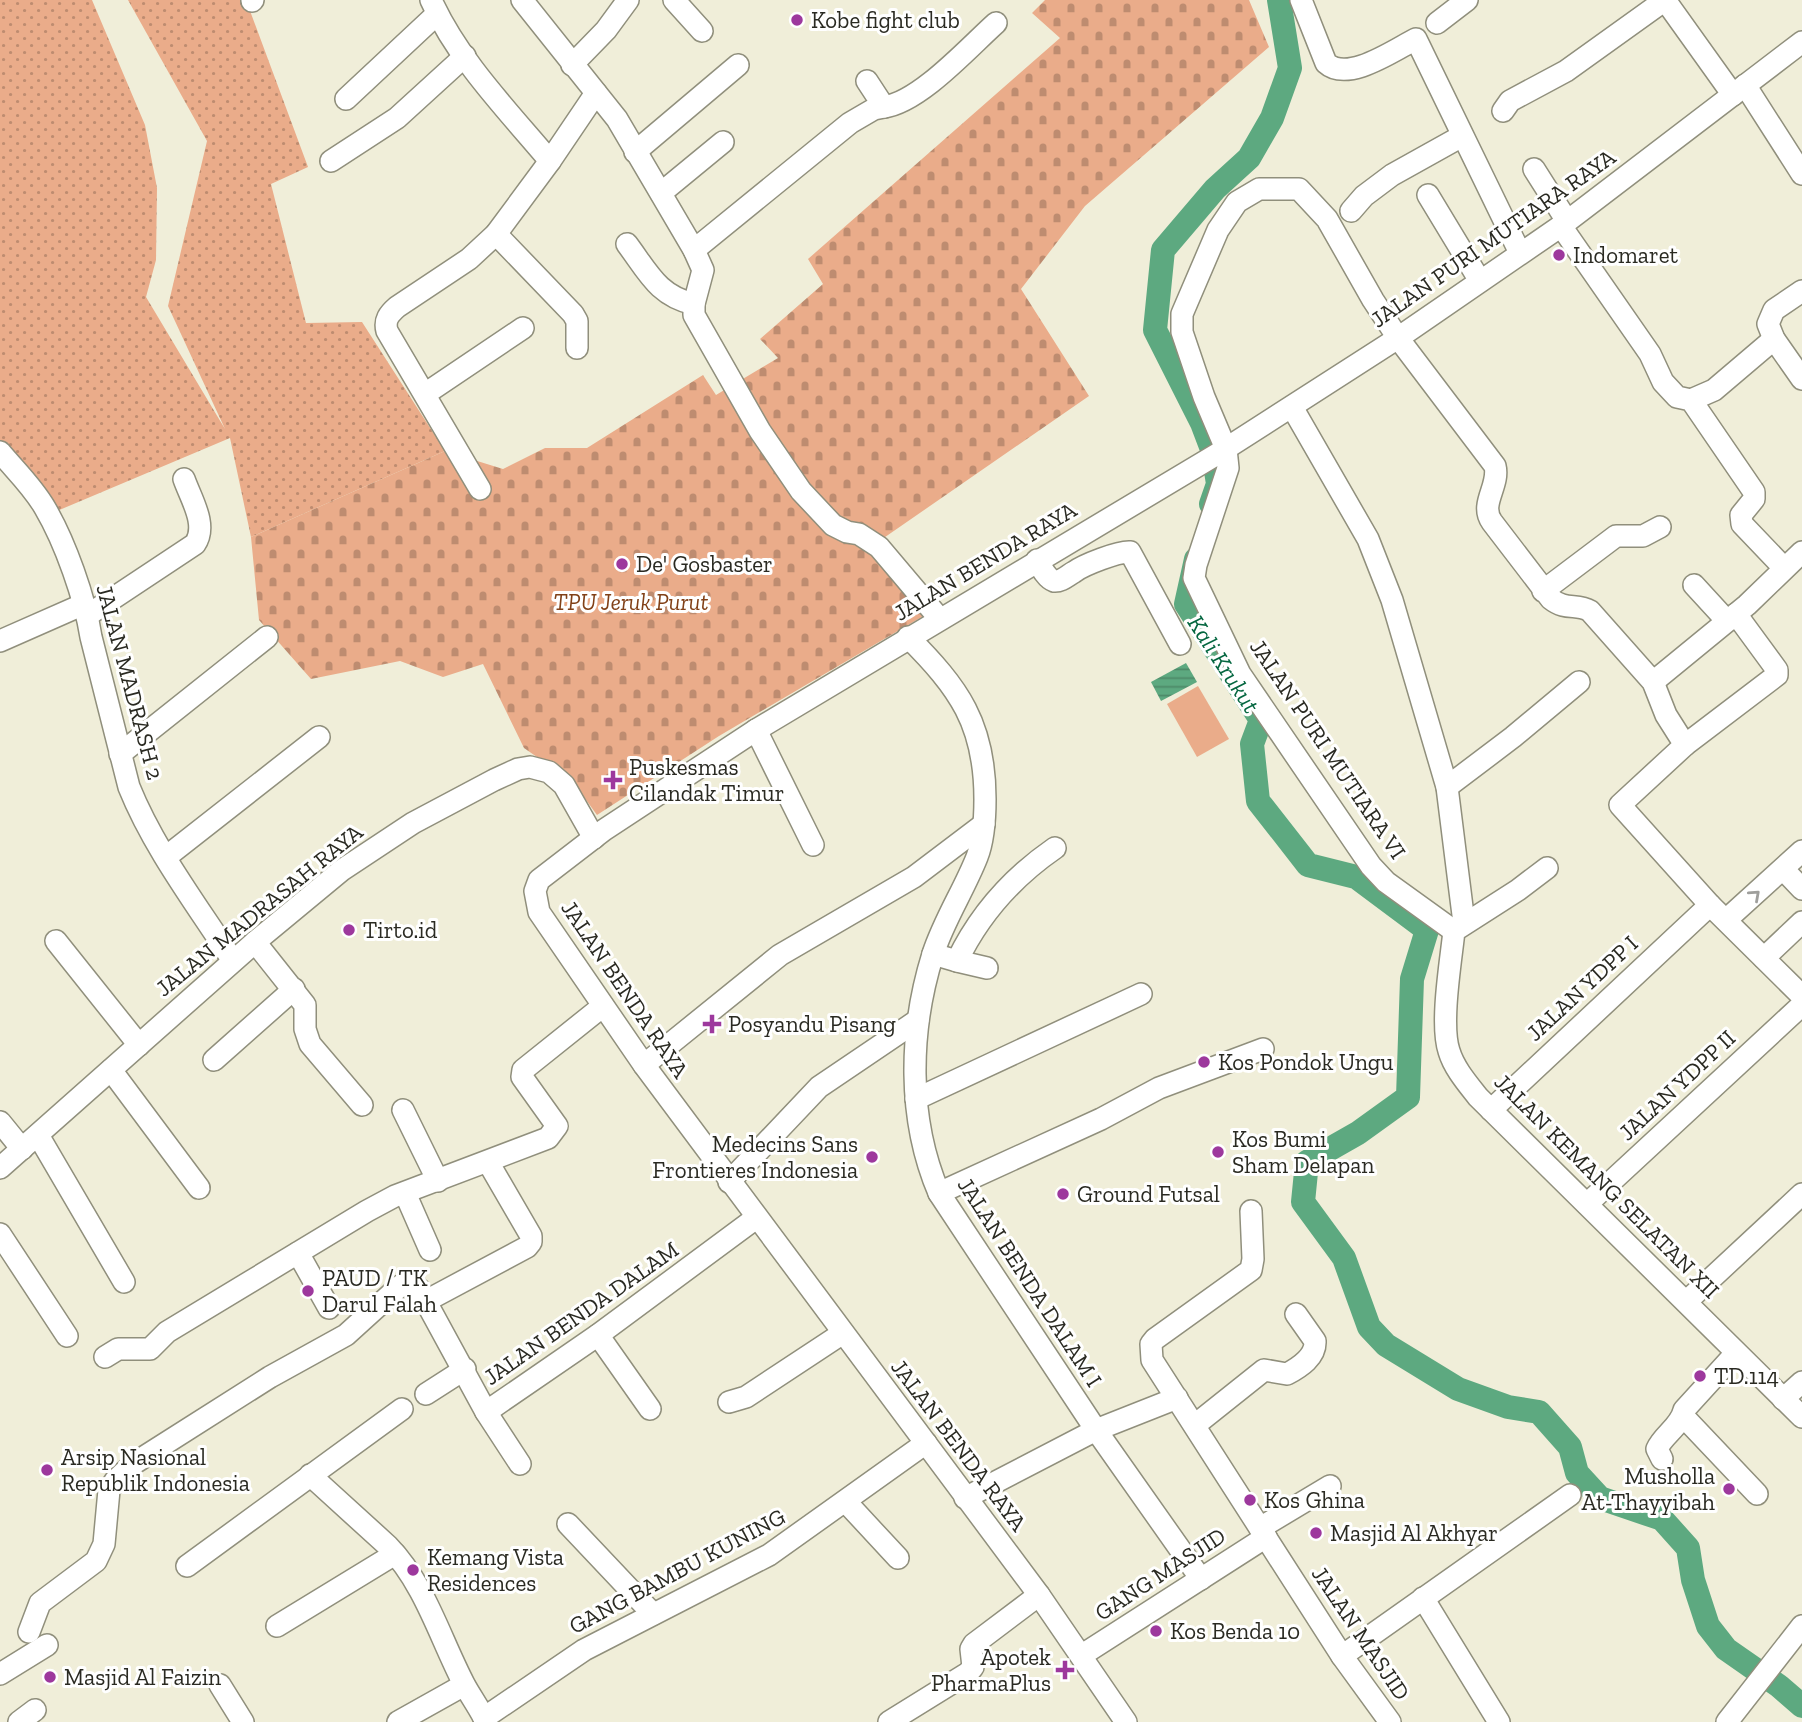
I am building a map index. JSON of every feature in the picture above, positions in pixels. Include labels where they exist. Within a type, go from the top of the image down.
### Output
[{"type":"street","points":[[522,0],[617,119],[694,250],[703,270],[694,304],[694,315],[760,431],[801,491],[833,525],[859,534],[879,547],[939,618]]},
{"type":"street","points":[[572,65],[606,30],[628,0]]},
{"type":"street","points":[[674,0],[702,31]]},
{"type":"street","points":[[1301,0],[1326,63],[1331,68],[1351,70],[1416,39],[1520,253]]},
{"type":"street","points":[[1437,23],[1467,0]]},
{"type":"street","points":[[1503,111],[1510,101],[1566,71],[1665,0],[1739,90],[1802,174]]},
{"type":"street","points":[[346,99],[434,7],[465,56],[550,161]]},
{"type":"street","points":[[694,250],[850,122],[874,109],[901,103],[917,93],[996,23]]},
{"type":"street","name":"JALAN PURI MUTIARA RAYA","points":[[1216,455],[1398,338],[1564,224],[1802,42]]},
{"type":"street","points":[[331,161],[397,118],[465,56]]},
{"type":"street","points":[[635,152],[738,65]]},
{"type":"street","points":[[867,81],[884,107]]},
{"type":"street","points":[[480,489],[387,331],[389,314],[469,260],[496,234],[596,93]]},
{"type":"street","points":[[1351,211],[1392,175],[1462,136]]},
{"type":"street","points":[[661,193],[723,142]]},
{"type":"street","points":[[1534,169],[1564,224],[1650,354],[1663,382],[1677,397],[1690,400],[1714,390],[1774,339]]},
{"type":"street","points":[[1216,455],[1204,397],[1182,332],[1182,314],[1209,249],[1231,209],[1244,196],[1259,189],[1296,191],[1327,219],[1398,338],[1495,467],[1496,474],[1486,510],[1488,517],[1543,591],[1558,605],[1586,608],[1590,611],[1653,681],[1666,715],[1685,745]]},
{"type":"street","points":[[1428,195],[1480,281]]},
{"type":"street","points":[[496,234],[578,321],[577,348]]},
{"type":"street","points":[[627,244],[663,291],[674,299],[694,304]]},
{"type":"street","points":[[1802,291],[1774,310],[1768,324],[1774,339],[1802,379]]},
{"type":"street","points":[[425,394],[523,328]]},
{"type":"street","points":[[1690,400],[1754,492],[1755,499],[1741,515],[1742,524],[1784,568]]},
{"type":"street","name":"JALAN KEMANG SELATAN XII","points":[[1292,407],[1372,549],[1392,600],[1447,787],[1459,927],[1448,986],[1448,1049],[1465,1080],[1491,1110],[1802,1416]]},
{"type":"street","name":"JALAN MADRASH 2","points":[[0,452],[45,507],[86,609],[120,754],[137,808],[233,961]]},
{"type":"street","name":"JALAN BENDA RAYA","points":[[1126,1722],[1039,1595],[644,1065],[539,912],[535,896],[536,886],[543,876],[594,838],[756,730],[939,618],[1216,455]]},
{"type":"street","name":"JALAN PURI MUTIARA VI","points":[[1216,455],[1226,478],[1194,572],[1196,584],[1240,674],[1371,866],[1386,882],[1459,927]]},
{"type":"street","points":[[0,641],[86,609],[195,544],[201,536],[201,524],[184,479]]},
{"type":"street","points":[[1105,520],[1122,552]]},
{"type":"street","points":[[1543,591],[1616,536],[1643,536],[1660,527]]},
{"type":"street","points":[[1653,681],[1731,618],[1802,551]]},
{"type":"street","points":[[1037,560],[1046,575],[1053,581],[1059,581],[1080,567],[1122,552],[1130,552],[1180,644]]},
{"type":"street","points":[[1695,585],[1731,618],[1777,670],[1777,675],[1685,745],[1620,805],[1710,905],[1802,996]]},
{"type":"street","points":[[120,754],[267,637]]},
{"type":"street","name":"JALAN BENDA DALAM I","points":[[908,637],[959,695],[972,723],[982,758],[984,824],[978,854],[940,934],[918,1020],[916,1099],[926,1155],[939,1193],[1096,1430],[1200,1579]]},
{"type":"street","points":[[1447,787],[1579,682]]},
{"type":"street","points":[[756,730],[813,845]]},
{"type":"street","points":[[166,857],[319,737]]},
{"type":"street","name":"JALAN MADRASAH RAYA","points":[[0,1168],[255,942],[342,870],[413,822],[518,769],[538,768],[556,777],[564,785],[594,838]]},
{"type":"street","points":[[644,1065],[780,955],[914,877],[984,824]]},
{"type":"street","points":[[957,961],[975,928],[998,899],[1029,866],[1055,848]]},
{"type":"street","points":[[1726,920],[1802,851]]},
{"type":"street","points":[[1459,927],[1518,890],[1547,868]]},
{"type":"street","points":[[1783,869],[1802,889]]},
{"type":"street","name":"JALAN YDPP I","points":[[1491,1110],[1710,905]]},
{"type":"street","points":[[1764,958],[1802,922]]},
{"type":"street","points":[[56,941],[139,1045]]},
{"type":"street","points":[[255,942],[304,1005],[305,1029],[310,1044],[362,1105]]},
{"type":"street","points":[[933,954],[987,968]]},
{"type":"street","points":[[214,1060],[293,989]]},
{"type":"street","points":[[916,1099],[1141,994]]},
{"type":"street","name":"JALAN YDPP II","points":[[1587,1204],[1802,1005]]},
{"type":"street","points":[[105,1357],[118,1349],[150,1349],[167,1332],[367,1211],[548,1138],[555,1130],[556,1123],[522,1077],[523,1070],[603,1006]]},
{"type":"street","points":[[729,1182],[819,1087],[918,1020]]},
{"type":"street","points":[[939,1193],[1101,1119],[1159,1088],[1263,1049]]},
{"type":"street","points":[[111,1070],[199,1188]]},
{"type":"street","points":[[402,1110],[438,1181]]},
{"type":"street","points":[[0,1122],[22,1149]]},
{"type":"street","points":[[38,1135],[124,1282]]},
{"type":"street","points":[[29,1632],[40,1603],[96,1561],[104,1544],[109,1490],[133,1464],[270,1377],[346,1335],[400,1286],[416,1286],[426,1301],[527,1247],[531,1236],[488,1162]]},
{"type":"street","points":[[409,1192],[430,1250]]},
{"type":"street","points":[[1687,1301],[1802,1194]]},
{"type":"street","name":"JALAN MASJID","points":[[1251,1211],[1253,1266],[1246,1274],[1155,1339],[1151,1344],[1152,1360],[1342,1656],[1390,1722]]},
{"type":"street","name":"JALAN BENDA DALAM","points":[[426,1301],[486,1412],[598,1335],[756,1218]]},
{"type":"street","points":[[0,1234],[67,1336]]},
{"type":"street","points":[[298,1253],[329,1308]]},
{"type":"street","points":[[1195,1425],[1264,1370],[1287,1374],[1312,1356],[1315,1341],[1296,1314]]},
{"type":"street","points":[[729,1402],[746,1397],[843,1332]]},
{"type":"street","points":[[598,1335],[650,1409]]},
{"type":"street","points":[[1662,1459],[1658,1446],[1683,1416],[1684,1410],[1736,1353]]},
{"type":"street","points":[[426,1394],[465,1369]]},
{"type":"street","points":[[1783,1399],[1802,1382]]},
{"type":"street","points":[[965,1498],[1096,1430],[1177,1398]]},
{"type":"street","points":[[187,1566],[402,1409]]},
{"type":"street","points":[[486,1412],[520,1464]]},
{"type":"street","points":[[1683,1416],[1757,1494]]},
{"type":"street","name":"GANG BAMBU KUNING","points":[[485,1720],[569,1659],[769,1555],[926,1443]]},
{"type":"street","points":[[310,1475],[395,1554],[430,1610],[464,1685],[485,1720]]},
{"type":"street","name":"GANG MASJID","points":[[1082,1655],[1200,1579],[1330,1486]]},
{"type":"street","points":[[1342,1656],[1570,1495]]},
{"type":"street","points":[[846,1502],[898,1558]]},
{"type":"street","points":[[568,1524],[653,1614]]},
{"type":"street","points":[[277,1626],[395,1554]]},
{"type":"street","points":[[889,1722],[968,1673],[973,1667],[971,1649],[974,1644],[1039,1595]]},
{"type":"street","points":[[1423,1598],[1499,1722]]},
{"type":"street","points":[[1727,1722],[1802,1626]]},
{"type":"street","points":[[0,1674],[47,1645]]},
{"type":"street","points":[[220,1685],[243,1722]]},
{"type":"street","points":[[398,1722],[464,1685]]},
{"type":"green space","points":[[0,0],[92,0],[145,125],[157,188],[156,260],[146,297],[225,429],[168,306],[207,141],[128,0],[246,0],[308,167],[271,184],[306,323],[362,322],[445,451],[251,537],[230,438],[57,511],[0,446]]},
{"type":"green space","name":"TPU Jeruk Purut","points":[[1045,0],[1249,0],[1269,47],[1085,206],[1021,289],[1089,396],[875,544],[937,608],[719,736],[597,815],[573,782],[524,748],[483,664],[443,677],[400,661],[311,679],[259,620],[251,537],[445,451],[503,469],[545,448],[587,448],[703,375],[716,395],[778,358],[760,339],[823,284],[808,259],[1060,38],[1032,13]]},
{"type":"green space","points":[[1198,686],[1229,739],[1197,757],[1167,704]]},
{"type":"shaded area","points":[[1186,663],[1197,682],[1161,701],[1151,682]]},
{"type":"waterway","name":"Kali Krukut","points":[[1211,504],[1218,484],[1213,452],[1202,423],[1155,330],[1163,250],[1215,189],[1249,158],[1272,118],[1290,68],[1279,0]]},
{"type":"waterway","name":"Kali Krukut","points":[[1196,559],[1186,604],[1261,720],[1252,744],[1258,801],[1308,865],[1356,877],[1427,930],[1412,979],[1408,1097],[1358,1133],[1307,1162],[1303,1202],[1344,1258],[1369,1327],[1386,1345],[1458,1389],[1508,1407],[1539,1412],[1570,1447],[1577,1473],[1600,1498],[1662,1519],[1688,1548],[1693,1580],[1708,1626],[1726,1649],[1779,1686],[1802,1706]]},
{"type":"place","name":"Kobe fight club","points":[[797,20]]},
{"type":"place","name":"Indomaret","points":[[1559,255]]},
{"type":"place","name":"De' Gosbaster","points":[[622,564]]},
{"type":"place","name":"Puskesmas Cilandak Timur","points":[[613,780]]},
{"type":"place","name":"Tirto.id","points":[[349,930]]},
{"type":"place","name":"Posyandu Pisang","points":[[712,1024]]},
{"type":"place","name":"Kos Pondok Ungu","points":[[1204,1062]]},
{"type":"place","name":"Kos Bumi Sham Delapan","points":[[1218,1152]]},
{"type":"place","name":"Medecins Sans Frontieres Indonesia","points":[[872,1157]]},
{"type":"place","name":"Ground Futsal","points":[[1063,1194]]},
{"type":"place","name":"PAUD / TK Darul Falah","points":[[308,1291]]},
{"type":"place","name":"TD.114","points":[[1700,1376]]},
{"type":"place","name":"Arsip Nasional Republik Indonesia","points":[[47,1470]]},
{"type":"place","name":"Musholla At-Thayyibah","points":[[1729,1489]]},
{"type":"place","name":"Kos Ghina","points":[[1250,1500]]},
{"type":"place","name":"Masjid Al Akhyar","points":[[1316,1533]]},
{"type":"place","name":"Kemang Vista Residences","points":[[413,1570]]},
{"type":"place","name":"Kos Benda 10","points":[[1156,1631]]},
{"type":"place","name":"Apotek PharmaPlus","points":[[1065,1670]]},
{"type":"place","name":"Masjid Al Faizin","points":[[50,1677]]}]
